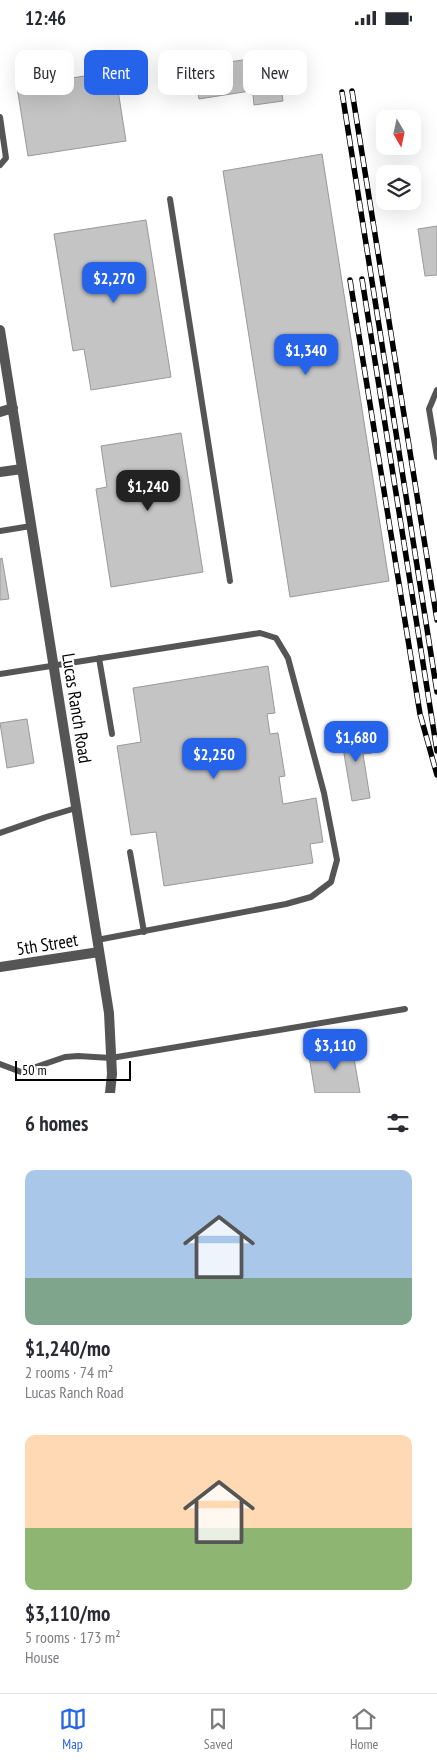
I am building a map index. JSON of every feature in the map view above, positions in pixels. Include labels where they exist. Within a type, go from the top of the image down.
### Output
[{"type":"street","name":"Lucas Ranch Road","points":[[0,330],[109,1013],[112,1074],[110,1093]]},
{"type":"street","points":[[0,412],[12,409]]},
{"type":"street","points":[[0,472],[22,469]]},
{"type":"street","name":"5th Street","points":[[0,967],[99,952]]},
{"type":"lane","points":[[0,117],[6,158],[0,165]]},
{"type":"lane","points":[[170,199],[230,581]]},
{"type":"lane","points":[[437,390],[429,409],[437,457]]},
{"type":"lane","points":[[0,531],[31,526]]},
{"type":"lane","points":[[0,674],[260,633],[276,639],[288,658],[324,793],[337,860],[332,882],[311,897],[286,904],[97,941]]},
{"type":"lane","points":[[99,658],[112,734]]},
{"type":"lane","points":[[0,833],[76,808]]},
{"type":"lane","points":[[130,852],[144,932]]},
{"type":"lane","points":[[0,1065],[21,1072],[65,1057],[111,1058],[406,1009]]},
{"type":"building","points":[[243,60],[243,92],[233,94],[233,61]]},
{"type":"building","points":[[84,76],[84,95],[119,95],[126,141],[28,156],[18,95],[74,95],[74,78]]},
{"type":"building","points":[[198,95],[224,95],[199,99]]},
{"type":"building","points":[[253,95],[282,95],[283,101],[254,105]]},
{"type":"building","points":[[322,154],[389,581],[290,597],[223,171]]},
{"type":"building","points":[[146,220],[171,377],[91,390],[84,349],[73,351],[54,234]]},
{"type":"building","points":[[437,226],[437,275],[425,276],[418,229]]},
{"type":"building","points":[[181,433],[203,572],[111,587],[96,489],[107,487],[101,446]]},
{"type":"building","points":[[2,558],[9,599],[0,600],[0,559]]},
{"type":"building","points":[[268,666],[275,713],[267,714],[270,734],[278,733],[285,776],[279,777],[283,804],[316,798],[323,842],[310,844],[313,863],[164,886],[156,832],[131,835],[117,746],[141,742],[133,688]]},
{"type":"building","points":[[27,719],[34,763],[7,768],[0,723]]},
{"type":"building","points":[[359,727],[362,746],[370,745],[372,753],[363,754],[370,798],[352,801],[340,730]]},
{"type":"building","points":[[351,1041],[360,1093],[315,1093],[309,1056],[332,1053],[331,1044]]},
{"type":"railway","points":[[352,91],[437,620]]},
{"type":"railway","points":[[342,92],[437,692]]},
{"type":"railway","points":[[362,279],[437,751]]},
{"type":"railway","points":[[350,280],[420,714],[437,775]]}]
